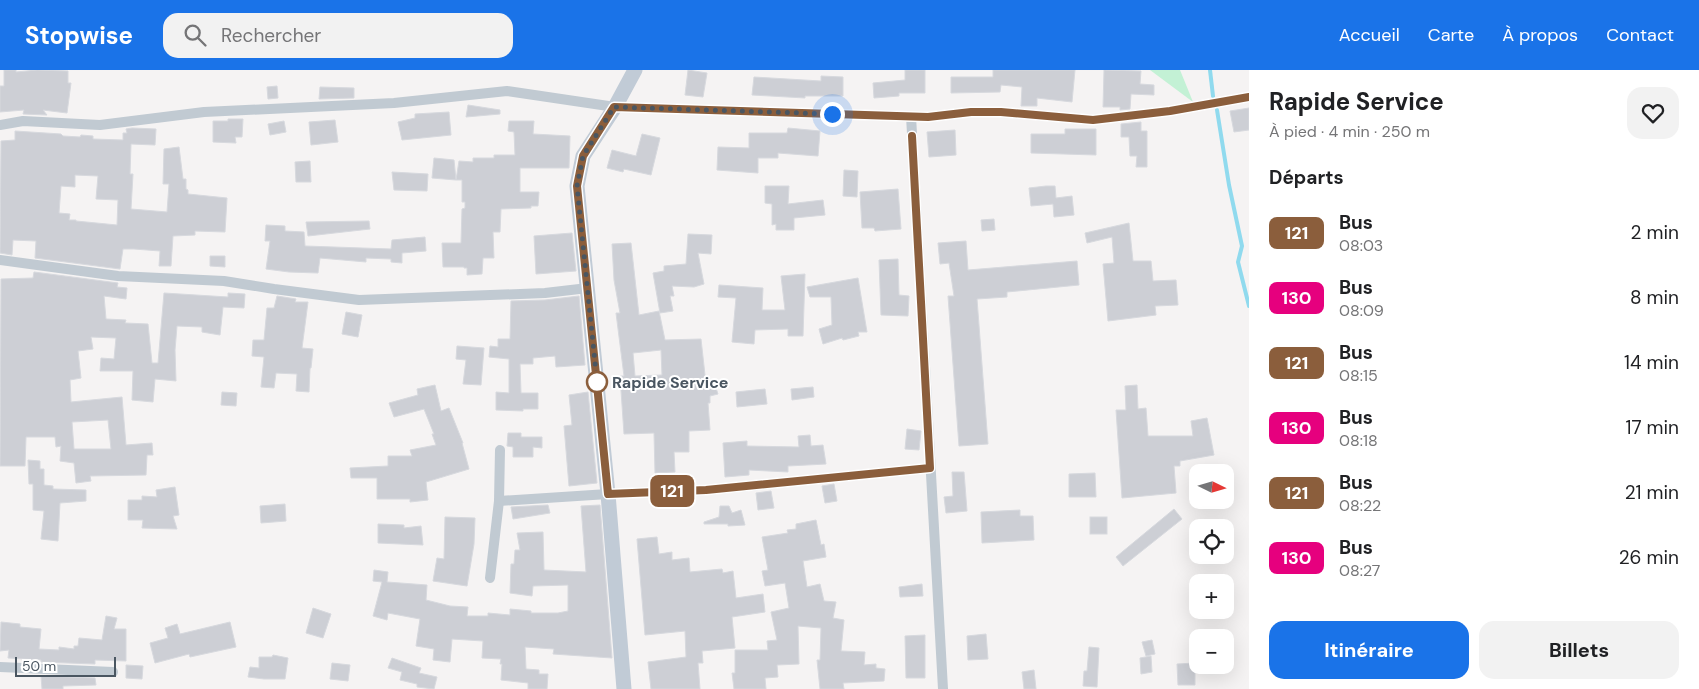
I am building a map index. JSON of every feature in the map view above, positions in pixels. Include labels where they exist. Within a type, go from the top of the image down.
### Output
[{"type":"main road","points":[[624,689],[608,494],[577,186],[583,156],[635,70]]},
{"type":"street","points":[[0,125],[24,121],[100,125],[204,112],[394,102],[507,91],[614,107],[928,117],[971,112],[1001,112],[1093,120],[1170,111],[1249,97]]},
{"type":"street","points":[[911,116],[943,689]]},
{"type":"street","points":[[0,260],[118,276],[224,281],[274,290],[359,300],[545,292],[588,288]]},
{"type":"street","points":[[490,578],[498,500],[500,450]]},
{"type":"street","points":[[498,500],[706,490],[930,468]]},
{"type":"street","points":[[0,667],[113,672]]},
{"type":"green space","points":[[1150,70],[1180,70],[1193,102]]},
{"type":"building","points":[[4,70],[16,70],[16,72],[37,70],[68,71],[68,83],[71,83],[67,113],[43,110],[47,115],[23,114],[24,110],[0,112],[0,86],[4,86]]},
{"type":"building","points":[[688,70],[707,73],[703,97],[685,95]]},
{"type":"building","points":[[905,70],[925,70],[925,93],[899,93],[899,96],[874,98],[873,83],[905,80]]},
{"type":"building","points":[[993,70],[1075,70],[1072,102],[1037,98],[1037,106],[1021,106],[1022,87],[1001,85],[1000,92],[951,93],[951,77],[993,77]]},
{"type":"building","points":[[1104,70],[1141,71],[1140,84],[1154,85],[1154,95],[1131,94],[1130,109],[1120,110],[1120,107],[1103,107]]},
{"type":"building","points":[[821,76],[843,77],[843,96],[805,96],[805,98],[752,95],[754,77],[821,81]]},
{"type":"building","points":[[277,86],[278,98],[268,99],[267,87]]},
{"type":"building","points":[[320,87],[354,88],[354,98],[319,99]]},
{"type":"building","points":[[468,105],[500,110],[500,114],[466,117]]},
{"type":"building","points":[[1249,108],[1249,130],[1234,132],[1230,111]]},
{"type":"building","points":[[449,112],[451,135],[402,140],[398,122],[415,118],[415,114]]},
{"type":"building","points":[[228,119],[243,119],[242,137],[235,137],[236,143],[213,142],[213,121],[228,121]]},
{"type":"building","points":[[335,120],[338,142],[311,145],[309,122]]},
{"type":"building","points":[[284,121],[286,132],[270,135],[268,124]]},
{"type":"building","points":[[509,121],[534,121],[533,134],[570,136],[569,168],[520,168],[520,192],[539,192],[538,206],[501,209],[500,232],[493,232],[494,258],[483,258],[482,274],[467,275],[467,268],[464,267],[443,267],[442,243],[461,243],[462,209],[465,208],[465,202],[462,202],[462,180],[456,180],[459,161],[473,162],[473,158],[515,155],[514,132],[508,131]]},
{"type":"building","points":[[1141,122],[1141,131],[1147,131],[1147,167],[1136,167],[1137,156],[1130,156],[1129,137],[1121,137],[1121,124]]},
{"type":"building","points":[[788,128],[820,131],[818,156],[778,153],[778,158],[758,158],[758,173],[717,170],[718,147],[749,148],[749,133],[787,133]]},
{"type":"building","points":[[126,129],[156,129],[155,145],[131,144],[130,174],[133,174],[131,209],[167,212],[169,184],[163,184],[164,149],[179,147],[183,179],[186,179],[188,194],[227,198],[225,232],[195,231],[195,235],[173,236],[171,266],[159,266],[160,251],[134,249],[123,249],[120,269],[35,258],[36,241],[13,240],[12,255],[0,253],[1,141],[15,140],[15,131],[123,140],[123,133],[127,133]],"holes":[[[75,175],[98,176],[96,199],[118,200],[117,225],[69,220],[70,214],[59,213],[61,186],[75,187]]]},
{"type":"building","points":[[1065,129],[1096,129],[1096,155],[1031,153],[1031,134],[1065,134]]},
{"type":"building","points":[[955,130],[956,155],[929,157],[927,132]]},
{"type":"building","points":[[642,134],[660,138],[651,175],[624,169],[623,172],[607,168],[612,150],[636,156]]},
{"type":"building","points":[[434,158],[454,160],[456,180],[432,178]]},
{"type":"building","points":[[310,161],[311,182],[296,182],[295,162]]},
{"type":"building","points":[[844,170],[858,171],[857,197],[843,196]]},
{"type":"building","points":[[392,172],[428,174],[427,191],[394,190]]},
{"type":"building","points":[[765,186],[789,186],[788,204],[823,200],[825,215],[794,218],[794,230],[776,230],[776,224],[772,225],[772,204],[765,203]]},
{"type":"building","points":[[1055,186],[1056,198],[1072,196],[1074,215],[1054,217],[1053,204],[1031,206],[1029,188]]},
{"type":"building","points":[[898,189],[901,229],[875,231],[874,228],[862,228],[860,192]]},
{"type":"building","points":[[994,219],[995,230],[982,231],[981,220]]},
{"type":"building","points":[[369,221],[370,229],[308,236],[306,222]]},
{"type":"building","points":[[1129,223],[1133,261],[1151,261],[1153,281],[1176,280],[1178,305],[1155,306],[1156,315],[1108,321],[1103,264],[1114,263],[1112,237],[1087,243],[1085,233]]},
{"type":"building","points":[[266,225],[285,226],[285,231],[304,232],[305,246],[391,249],[392,240],[425,237],[426,251],[402,253],[402,263],[391,262],[391,259],[366,258],[366,262],[320,258],[318,273],[266,269],[270,241],[265,241]]},
{"type":"building","points":[[572,233],[576,271],[536,274],[534,236]]},
{"type":"building","points":[[688,234],[712,235],[711,254],[698,253],[704,284],[694,287],[672,286],[674,296],[670,296],[673,311],[660,313],[653,273],[664,271],[664,266],[686,264]]},
{"type":"building","points":[[966,241],[968,270],[1077,261],[1079,285],[1007,292],[1007,297],[977,299],[988,444],[959,446],[948,296],[954,296],[949,263],[940,264],[938,243]]},
{"type":"building","points":[[631,243],[639,315],[659,311],[665,340],[701,339],[706,384],[714,382],[718,394],[710,396],[710,403],[708,403],[710,430],[689,431],[689,452],[674,452],[675,472],[655,473],[654,433],[624,434],[620,376],[624,376],[616,313],[620,313],[614,280],[612,244]],"holes":[[[661,350],[662,375],[635,376],[633,353]]]},
{"type":"building","points":[[210,256],[225,256],[225,267],[210,266]]},
{"type":"building","points":[[898,259],[899,295],[909,296],[908,316],[881,315],[879,260]]},
{"type":"building","points":[[34,272],[118,283],[117,287],[127,288],[126,299],[104,296],[106,319],[126,320],[125,323],[148,324],[152,363],[158,363],[164,293],[228,297],[228,293],[245,294],[244,308],[223,307],[220,335],[202,332],[202,327],[177,326],[175,350],[176,381],[155,379],[153,402],[132,400],[133,371],[100,371],[101,358],[114,359],[116,338],[91,337],[93,349],[78,351],[81,378],[70,380],[71,402],[122,397],[126,445],[152,443],[153,455],[147,455],[146,475],[90,476],[91,481],[76,483],[74,463],[60,461],[61,446],[56,447],[55,437],[26,437],[25,466],[0,466],[1,279],[33,278]],"holes":[[[108,420],[111,449],[74,449],[72,422]]]},
{"type":"building","points":[[805,274],[803,336],[788,336],[788,329],[755,330],[754,344],[732,342],[736,298],[718,297],[719,285],[763,288],[762,310],[785,310],[781,276]]},
{"type":"building","points":[[858,278],[867,332],[858,332],[859,336],[843,340],[842,338],[823,344],[819,329],[832,325],[831,297],[810,297],[807,287]]},
{"type":"building","points":[[277,296],[296,299],[295,302],[308,302],[302,348],[313,349],[309,392],[296,391],[297,374],[276,373],[274,388],[261,387],[264,357],[252,356],[253,340],[264,340],[267,308],[274,308]]},
{"type":"building","points":[[579,296],[585,365],[556,367],[555,356],[533,358],[533,364],[520,364],[521,393],[538,393],[538,409],[523,409],[523,411],[496,410],[496,392],[509,393],[509,359],[489,357],[490,346],[498,347],[498,339],[510,339],[511,301]]},
{"type":"building","points":[[346,312],[362,315],[358,337],[342,334]]},
{"type":"building","points":[[457,346],[484,348],[481,385],[463,384],[466,360],[456,359]]},
{"type":"building","points":[[435,385],[441,411],[449,408],[463,443],[469,469],[426,482],[428,500],[410,502],[410,499],[377,499],[377,478],[351,478],[350,468],[388,466],[388,456],[412,456],[410,450],[436,445],[432,434],[434,434],[424,409],[394,417],[389,403],[418,395],[417,389]]},
{"type":"building","points":[[1137,385],[1138,409],[1146,408],[1148,436],[1193,436],[1191,421],[1207,418],[1214,455],[1180,461],[1180,466],[1174,466],[1176,493],[1122,498],[1116,410],[1126,410],[1125,386]]},
{"type":"building","points":[[813,387],[814,397],[792,400],[791,389]]},
{"type":"building","points":[[765,389],[767,404],[737,407],[736,392]]},
{"type":"building","points":[[222,392],[237,393],[236,406],[221,405]]},
{"type":"building","points":[[588,392],[597,483],[569,486],[564,426],[572,425],[569,395]]},
{"type":"building","points":[[907,429],[921,431],[919,450],[905,449]]},
{"type":"building","points":[[508,433],[521,433],[521,437],[542,437],[542,448],[533,447],[533,457],[513,457],[513,447],[507,446]]},
{"type":"building","points":[[810,435],[811,446],[823,445],[826,464],[788,466],[788,472],[749,470],[749,475],[725,477],[723,443],[747,441],[747,446],[799,447],[798,436]]},
{"type":"building","points":[[28,460],[40,461],[40,469],[44,469],[44,485],[53,486],[53,489],[86,490],[86,501],[60,503],[58,541],[41,539],[44,511],[33,510],[33,484],[29,484]]},
{"type":"building","points":[[952,472],[964,472],[967,511],[946,513],[944,497],[953,496]]},
{"type":"building","points":[[1095,473],[1096,497],[1069,497],[1069,474]]},
{"type":"building","points":[[834,484],[837,501],[825,503],[822,486]]},
{"type":"building","points":[[175,487],[179,515],[173,516],[177,529],[142,528],[143,520],[128,520],[128,500],[142,500],[142,496],[157,497],[156,490]]},
{"type":"building","points":[[771,491],[774,508],[758,510],[756,493]]},
{"type":"building","points":[[285,504],[286,521],[261,523],[260,506]]},
{"type":"building","points":[[548,505],[550,513],[513,519],[511,507]]},
{"type":"building","points":[[600,505],[612,658],[553,654],[554,649],[525,647],[526,669],[539,670],[539,674],[548,674],[547,689],[528,689],[528,683],[501,680],[501,659],[482,658],[483,641],[452,639],[450,662],[433,660],[434,649],[416,646],[420,619],[388,613],[387,620],[373,616],[382,582],[373,581],[374,570],[388,572],[387,582],[427,585],[426,600],[450,606],[468,607],[467,616],[488,616],[488,613],[510,615],[510,609],[531,611],[531,613],[568,611],[568,585],[533,586],[532,596],[510,593],[511,564],[514,564],[515,550],[520,550],[517,533],[543,532],[544,570],[586,572],[581,506]]},
{"type":"building","points":[[720,506],[729,506],[732,513],[741,510],[745,525],[704,524],[704,522],[719,517]]},
{"type":"building","points":[[1174,509],[1182,519],[1123,566],[1116,557]]},
{"type":"building","points":[[1020,510],[1020,516],[1033,516],[1034,540],[982,543],[981,512]]},
{"type":"building","points":[[445,517],[475,518],[474,544],[467,586],[433,581],[437,558],[444,559]]},
{"type":"building","points":[[1090,517],[1107,517],[1107,534],[1090,534]]},
{"type":"building","points":[[816,520],[821,545],[824,544],[826,557],[803,561],[807,587],[820,584],[824,601],[836,602],[833,618],[844,620],[841,651],[865,652],[864,665],[876,664],[876,668],[885,669],[884,681],[843,683],[844,689],[820,689],[817,660],[820,660],[821,628],[798,626],[799,664],[777,665],[778,677],[765,678],[766,689],[734,689],[732,673],[735,673],[735,650],[768,650],[767,641],[777,640],[771,612],[789,608],[785,583],[765,586],[762,571],[768,570],[762,537],[788,533],[787,530],[796,529],[796,524]]},
{"type":"building","points":[[378,524],[404,525],[404,528],[421,526],[423,545],[378,543]]},
{"type":"building","points":[[657,537],[659,554],[672,552],[672,560],[689,558],[690,572],[722,569],[723,573],[733,571],[736,598],[763,594],[765,612],[732,617],[735,648],[702,651],[703,663],[698,663],[700,689],[651,689],[648,662],[686,657],[685,631],[645,635],[637,539]]},
{"type":"building","points":[[922,584],[923,596],[900,597],[899,587]]},
{"type":"building","points":[[313,608],[331,614],[323,638],[306,633]]},
{"type":"building","points":[[106,616],[117,618],[114,629],[126,629],[126,661],[95,660],[95,664],[41,662],[41,660],[8,658],[9,650],[0,651],[1,622],[20,624],[20,627],[41,629],[39,649],[59,650],[59,647],[74,649],[74,646],[78,646],[79,638],[102,640]]},
{"type":"building","points":[[230,622],[236,647],[190,657],[189,654],[155,663],[150,643],[168,638],[165,628],[177,624],[180,634]]},
{"type":"building","points":[[986,634],[988,659],[968,660],[967,636]]},
{"type":"building","points":[[925,635],[925,678],[906,678],[905,636]]},
{"type":"building","points":[[1152,640],[1155,654],[1146,656],[1142,642]]},
{"type":"building","points":[[1089,647],[1099,648],[1097,687],[1083,686],[1084,671],[1087,671]]},
{"type":"building","points":[[273,655],[288,658],[285,679],[248,677],[250,667],[259,668],[259,657],[272,657]]},
{"type":"building","points":[[1151,656],[1152,672],[1141,674],[1140,658]]},
{"type":"building","points":[[392,658],[421,668],[419,673],[437,677],[434,689],[417,687],[417,684],[400,680],[402,672],[388,668]]},
{"type":"building","points":[[332,663],[350,665],[348,681],[330,679]]},
{"type":"building","points":[[1189,663],[1189,674],[1195,674],[1195,685],[1178,685],[1177,664]]},
{"type":"building","points":[[126,665],[143,666],[142,679],[126,678]]},
{"type":"building","points":[[1034,670],[1036,689],[1024,689],[1022,672]]},
{"type":"building","points":[[41,676],[95,678],[96,685],[63,686],[63,689],[42,689]]},
{"type":"waterway","points":[[1210,70],[1213,96]]},
{"type":"waterway","points":[[1217,110],[1229,185],[1242,246],[1238,262],[1249,306]]},
{"type":"bus line","name":"121","points":[[912,136],[930,468],[706,490],[608,494],[577,186],[583,156],[614,107],[928,117],[971,112],[1001,112],[1093,120],[1170,111],[1249,97]]},
{"type":"place","name":"Rapide Service","points":[[597,382]]},
{"type":"route","points":[[597,382],[577,186],[583,156],[614,107],[832,114]]}]
